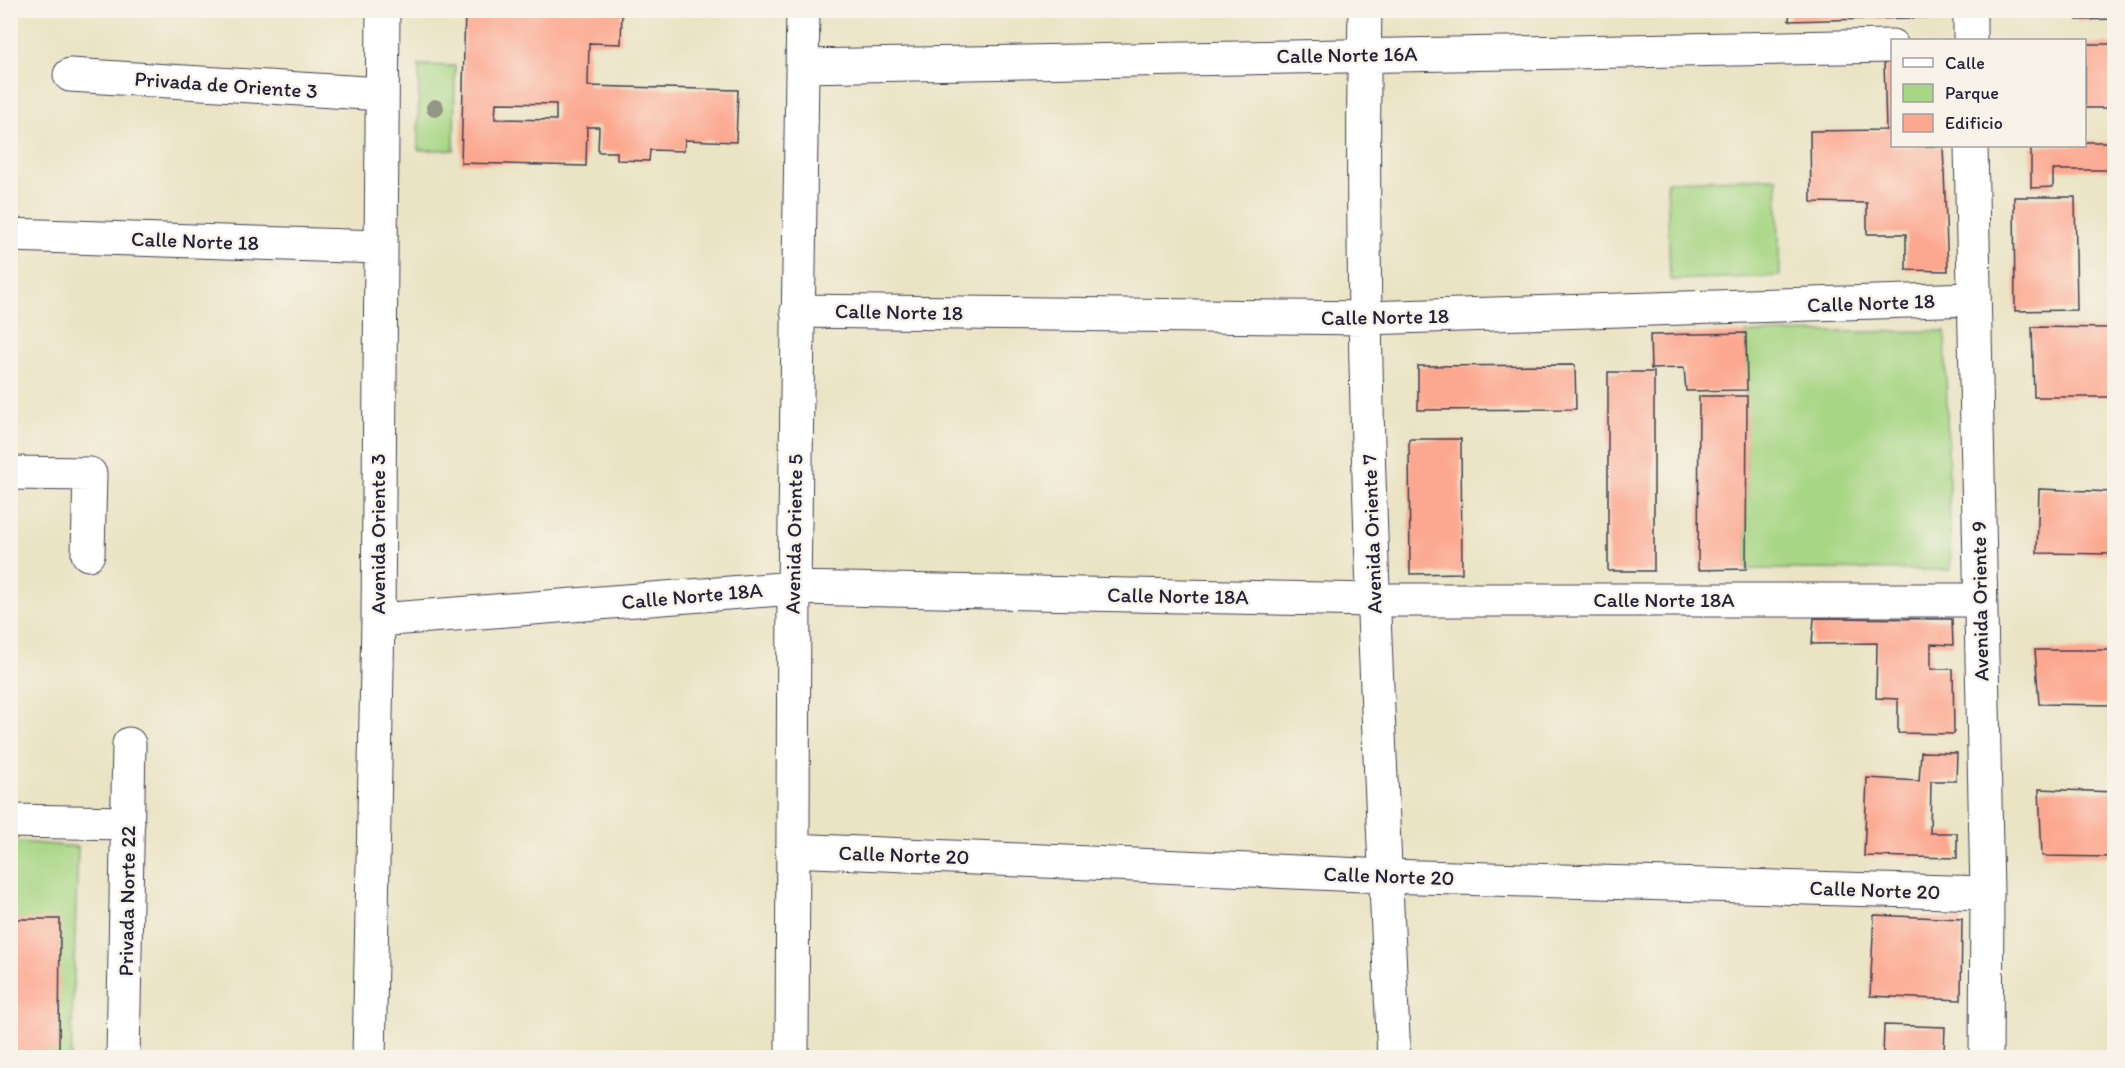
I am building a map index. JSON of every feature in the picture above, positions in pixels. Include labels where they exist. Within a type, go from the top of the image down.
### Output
[{"type":"street","name":"Avenida Oriente 3","points":[[369,1058],[378,621],[383,10]]},
{"type":"street","name":"Avenida Oriente 5","points":[[792,1058],[794,588],[803,10]]},
{"type":"street","name":"Avenida Oriente 7","points":[[1365,10],[1365,318],[1374,600],[1394,1058]]},
{"type":"street","points":[[1970,10],[1970,39]]},
{"type":"street","name":"Calle Norte 16A","points":[[802,66],[1891,46]]},
{"type":"street","name":"Privada de Oriente 3","points":[[70,75],[382,94]]},
{"type":"street","name":"Avenida Oriente 9","points":[[1971,147],[1987,893],[1986,1058]]},
{"type":"street","name":"Calle Norte 18","points":[[10,235],[380,248]]},
{"type":"street","name":"Calle Norte 18","points":[[797,311],[1365,318],[1973,299]]},
{"type":"street","points":[[10,473],[90,474],[88,554]]},
{"type":"street","name":"Calle Norte 18A","points":[[378,621],[794,588],[1374,600],[1980,600]]},
{"type":"street","name":"Privada Norte 22","points":[[123,1058],[129,744]]},
{"type":"street","points":[[10,821],[128,823]]},
{"type":"street","name":"Calle Norte 20","points":[[792,850],[1386,876],[1987,893]]},
{"type":"green space","points":[[419,65],[455,66],[454,150],[418,150]]},
{"type":"green space","points":[[1777,178],[1780,276],[1670,280],[1667,181]]},
{"type":"green space","points":[[1945,331],[1951,570],[1746,569],[1746,333]]},
{"type":"green space","points":[[10,841],[78,847],[71,1057],[11,1057]]},
{"type":"building","points":[[465,10],[622,10],[621,44],[589,43],[588,86],[738,90],[736,142],[685,140],[684,151],[650,150],[649,161],[617,160],[617,152],[598,152],[599,127],[587,127],[586,166],[461,163]],"holes":[[[496,103],[556,104],[556,120],[495,119]]]},
{"type":"building","points":[[1790,10],[1947,10],[1947,17],[1789,21]]},
{"type":"building","points":[[2076,10],[2114,10],[2114,19],[2077,20]]},
{"type":"building","points":[[2086,44],[2114,44],[2114,108],[2086,108]]},
{"type":"building","points":[[1891,61],[1891,147],[1943,147],[1948,271],[1906,270],[1906,234],[1867,234],[1867,203],[1811,202],[1810,131],[1886,130],[1884,62]]},
{"type":"building","points":[[2086,142],[2114,142],[2114,170],[2053,170],[2053,187],[2031,188],[2031,147],[2086,147]]},
{"type":"building","points":[[2014,197],[2075,197],[2077,310],[2015,311]]},
{"type":"building","points":[[2032,327],[2114,328],[2114,397],[2034,397]]},
{"type":"building","points":[[1746,333],[1747,390],[1686,391],[1684,368],[1651,369],[1650,335]]},
{"type":"building","points":[[1575,365],[1576,409],[1418,410],[1418,366]]},
{"type":"building","points":[[1608,372],[1654,372],[1654,571],[1608,571]]},
{"type":"building","points":[[1699,396],[1747,396],[1746,569],[1698,570]]},
{"type":"building","points":[[1409,439],[1461,439],[1462,573],[1410,574]]},
{"type":"building","points":[[2039,489],[2114,492],[2114,554],[2037,553]]},
{"type":"building","points":[[1814,618],[1952,619],[1953,645],[1931,644],[1931,669],[1953,669],[1954,734],[1898,733],[1898,699],[1876,698],[1877,643],[1812,644]]},
{"type":"building","points":[[2035,650],[2114,650],[2114,705],[2039,704]]},
{"type":"building","points":[[1921,752],[1957,753],[1956,781],[1931,781],[1930,833],[1957,833],[1957,858],[1864,856],[1867,778],[1919,781]]},
{"type":"building","points":[[2039,789],[2114,792],[2114,857],[2042,856]]},
{"type":"building","points":[[1874,915],[1962,919],[1961,1000],[1870,996]]},
{"type":"building","points":[[10,919],[60,919],[59,1052],[10,1051]]},
{"type":"building","points":[[1884,1025],[1945,1027],[1944,1053],[1965,1053],[1965,1058],[1883,1058]]}]
